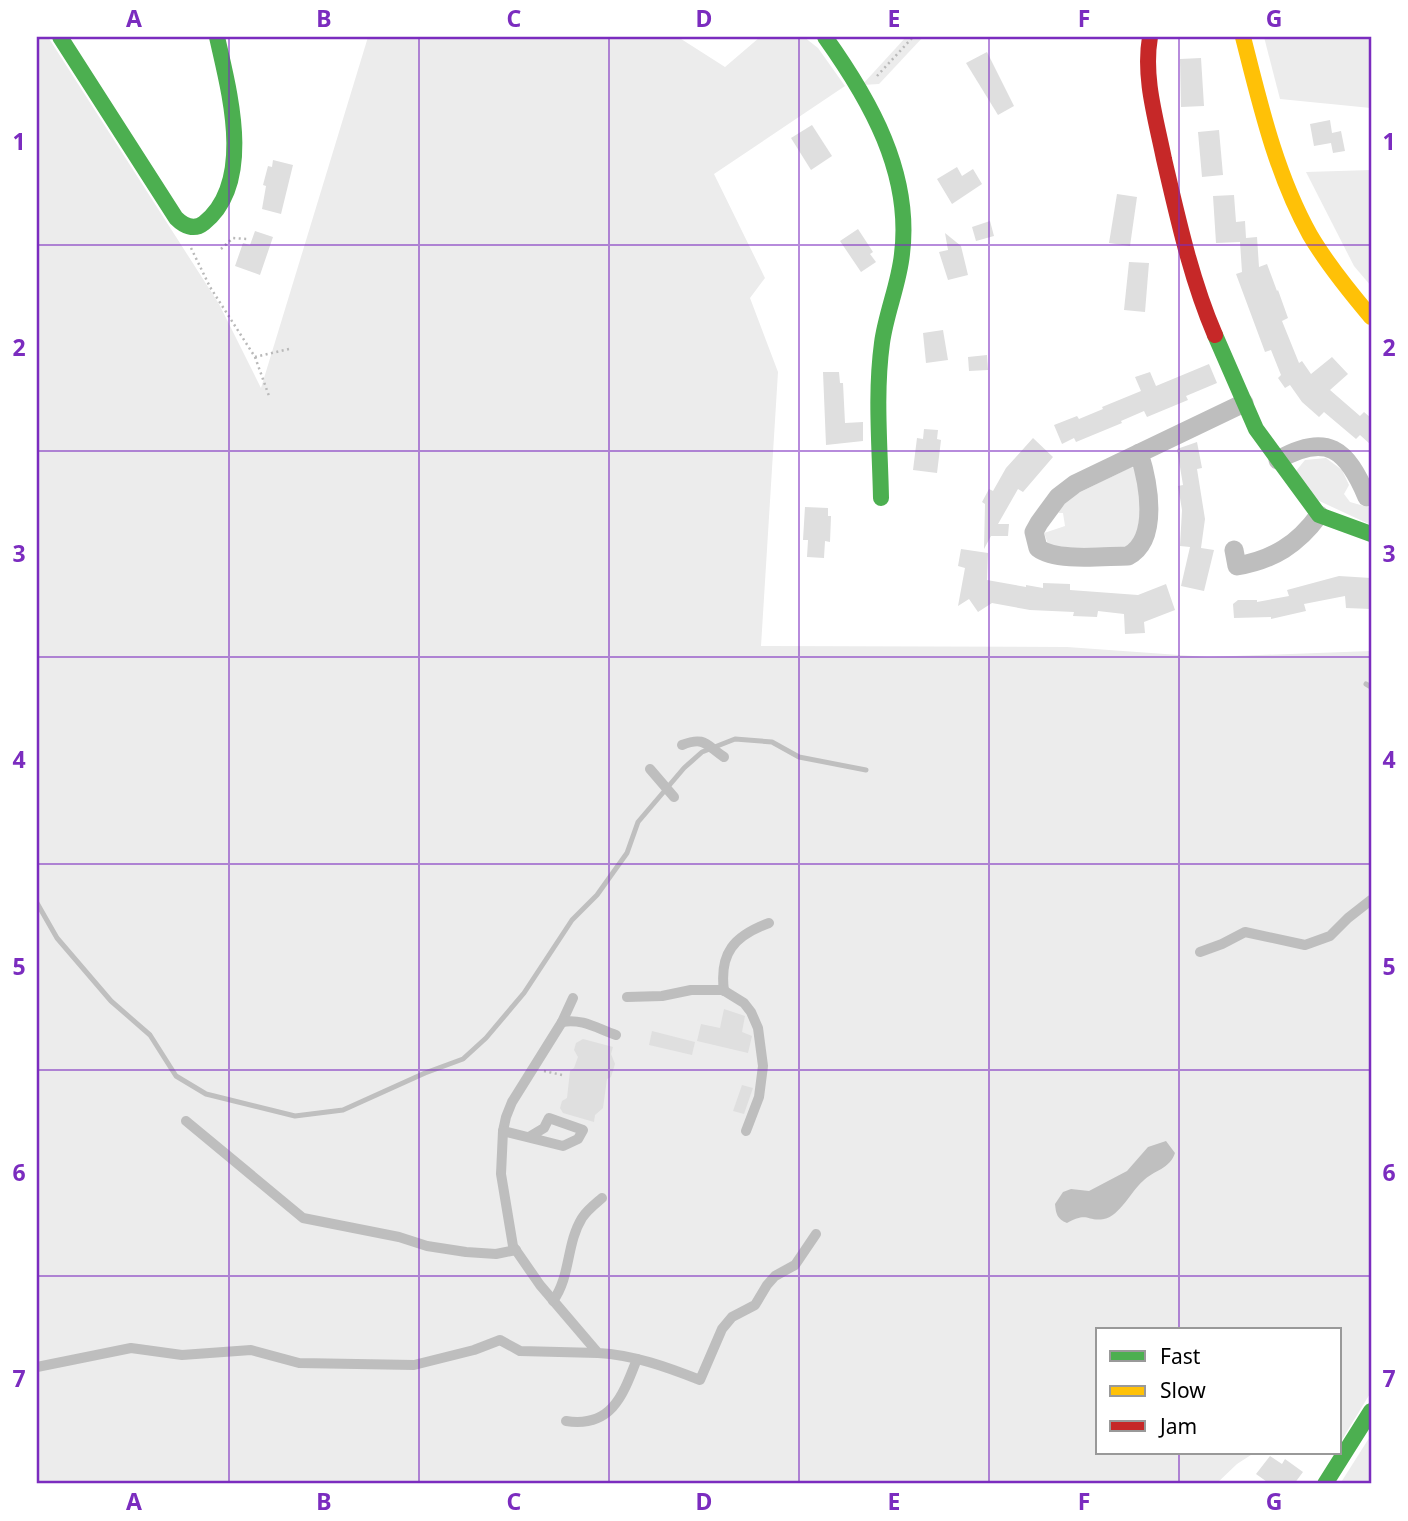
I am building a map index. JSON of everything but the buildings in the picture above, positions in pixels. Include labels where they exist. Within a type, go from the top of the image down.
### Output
[{"type":"street","points":[[60,37],[176,218],[192,228],[202,225],[216,213],[226,194],[235,158],[234,132],[217,37]]},
{"type":"street","points":[[825,37],[861,93],[898,178],[902,256],[882,340],[879,371],[881,498]]},
{"type":"street","points":[[1150,37],[1147,68],[1149,89],[1182,239],[1208,318],[1244,403],[1256,429],[1319,515],[1371,534]]},
{"type":"street","points":[[1243,37],[1265,124],[1290,194],[1320,250],[1371,317]]},
{"type":"street","points":[[1139,453],[1146,473],[1149,512],[1143,542],[1137,551],[1128,556],[1065,555],[1046,554],[1038,548],[1034,532],[1058,496],[1094,473],[1244,403]]},
{"type":"street","points":[[1278,460],[1305,447],[1327,446],[1348,462],[1358,475],[1367,497]]},
{"type":"street","points":[[1234,550],[1237,566],[1276,555],[1300,538],[1319,515]]},
{"type":"street","points":[[1325,1484],[1371,1411]]},
{"type":"lane","points":[[682,745],[693,741],[705,742],[720,754]]},
{"type":"lane","points":[[650,769],[673,796]]},
{"type":"lane","points":[[1200,952],[1245,932],[1305,945],[1330,936],[1371,900]]},
{"type":"lane","points":[[724,991],[724,960],[733,945],[751,929],[769,923]]},
{"type":"lane","points":[[627,998],[662,996],[691,990],[724,991],[744,1003],[758,1028],[763,1077],[756,1108],[746,1131]]},
{"type":"lane","points":[[573,998],[562,1022],[513,1102],[503,1131],[501,1174],[503,1195],[516,1250],[598,1353]]},
{"type":"lane","points":[[562,1022],[573,1020],[588,1023],[616,1035]]},
{"type":"lane","points":[[503,1131],[563,1146],[578,1139],[583,1130],[549,1118],[544,1128],[529,1137]]},
{"type":"lane","points":[[186,1121],[303,1218],[466,1252],[496,1254],[516,1250]]},
{"type":"lane","points":[[554,1301],[562,1289],[569,1251],[581,1219],[602,1198]]},
{"type":"lane","points":[[37,1367],[131,1348],[183,1355],[251,1350],[299,1363],[414,1364],[474,1350],[500,1340],[520,1351],[598,1353],[637,1359],[665,1366],[700,1380],[722,1329],[732,1317],[755,1305],[775,1276],[795,1265],[817,1234]]},
{"type":"lane","points":[[566,1421],[582,1423],[606,1415],[626,1387],[637,1359]]},
{"type":"path","points":[[861,93],[913,37]]},
{"type":"path","points":[[187,227],[197,263],[256,357],[269,396]]},
{"type":"path","points":[[221,249],[233,238],[248,239]]},
{"type":"path","points":[[256,357],[289,349]]},
{"type":"shaded area","points":[[37,37],[48,37],[219,304],[261,388],[368,37],[678,37],[725,67],[760,37],[804,37],[818,48],[845,86],[714,174],[765,278],[750,298],[778,372],[761,646],[1067,647],[1207,657],[1371,651],[1371,1392],[1342,1440],[1342,1328],[1096,1328],[1096,1454],[1252,1454],[1216,1484],[37,1484]]},
{"type":"shaded area","points":[[906,37],[923,37],[879,84],[862,85]]},
{"type":"shaded area","points":[[1264,37],[1371,37],[1371,108],[1280,99]]},
{"type":"shaded area","points":[[1371,170],[1371,286],[1354,266],[1306,172]]},
{"type":"shaded area","points":[[1326,458],[1342,470],[1349,485],[1344,494],[1350,502],[1371,508],[1371,525],[1315,499],[1296,471],[1305,460]]},
{"type":"shaded area","points":[[1132,467],[1135,469],[1140,492],[1140,531],[1126,548],[1053,547],[1048,544],[1044,533],[1065,526],[1063,513],[1057,510],[1074,495]]},
{"type":"shaded area","points":[[1166,1141],[1175,1153],[1173,1158],[1166,1166],[1147,1177],[1110,1217],[1083,1217],[1067,1223],[1059,1218],[1055,1204],[1063,1192],[1071,1189],[1089,1191],[1127,1171],[1148,1147]]},
{"type":"shaded area","points":[[1371,1435],[1371,1484],[1340,1484]]},
{"type":"waterway","points":[[1366,684],[1371,687]]},
{"type":"waterway","points":[[37,903],[57,938],[111,1001],[150,1035],[176,1076],[206,1094],[295,1116],[343,1110],[463,1059],[486,1038],[524,993],[572,920],[597,895],[627,853],[638,822],[684,768],[702,752],[735,739],[772,742],[799,757],[866,770]]},
{"type":"traffic: fast","points":[[60,37],[176,218],[193,227],[204,223],[220,205],[229,184],[234,160],[232,109],[217,37]]},
{"type":"traffic: fast","points":[[825,37],[872,112],[894,166],[901,195],[902,254],[880,362],[878,420],[881,498]]},
{"type":"traffic: fast","points":[[1215,335],[1256,429],[1319,515],[1371,534]]},
{"type":"traffic: fast","points":[[1325,1484],[1371,1411]]},
{"type":"traffic: slow","points":[[1243,37],[1270,138],[1298,212],[1324,256],[1371,317]]},
{"type":"traffic: jam","points":[[1150,37],[1148,68],[1154,114],[1192,271],[1215,335]]}]
